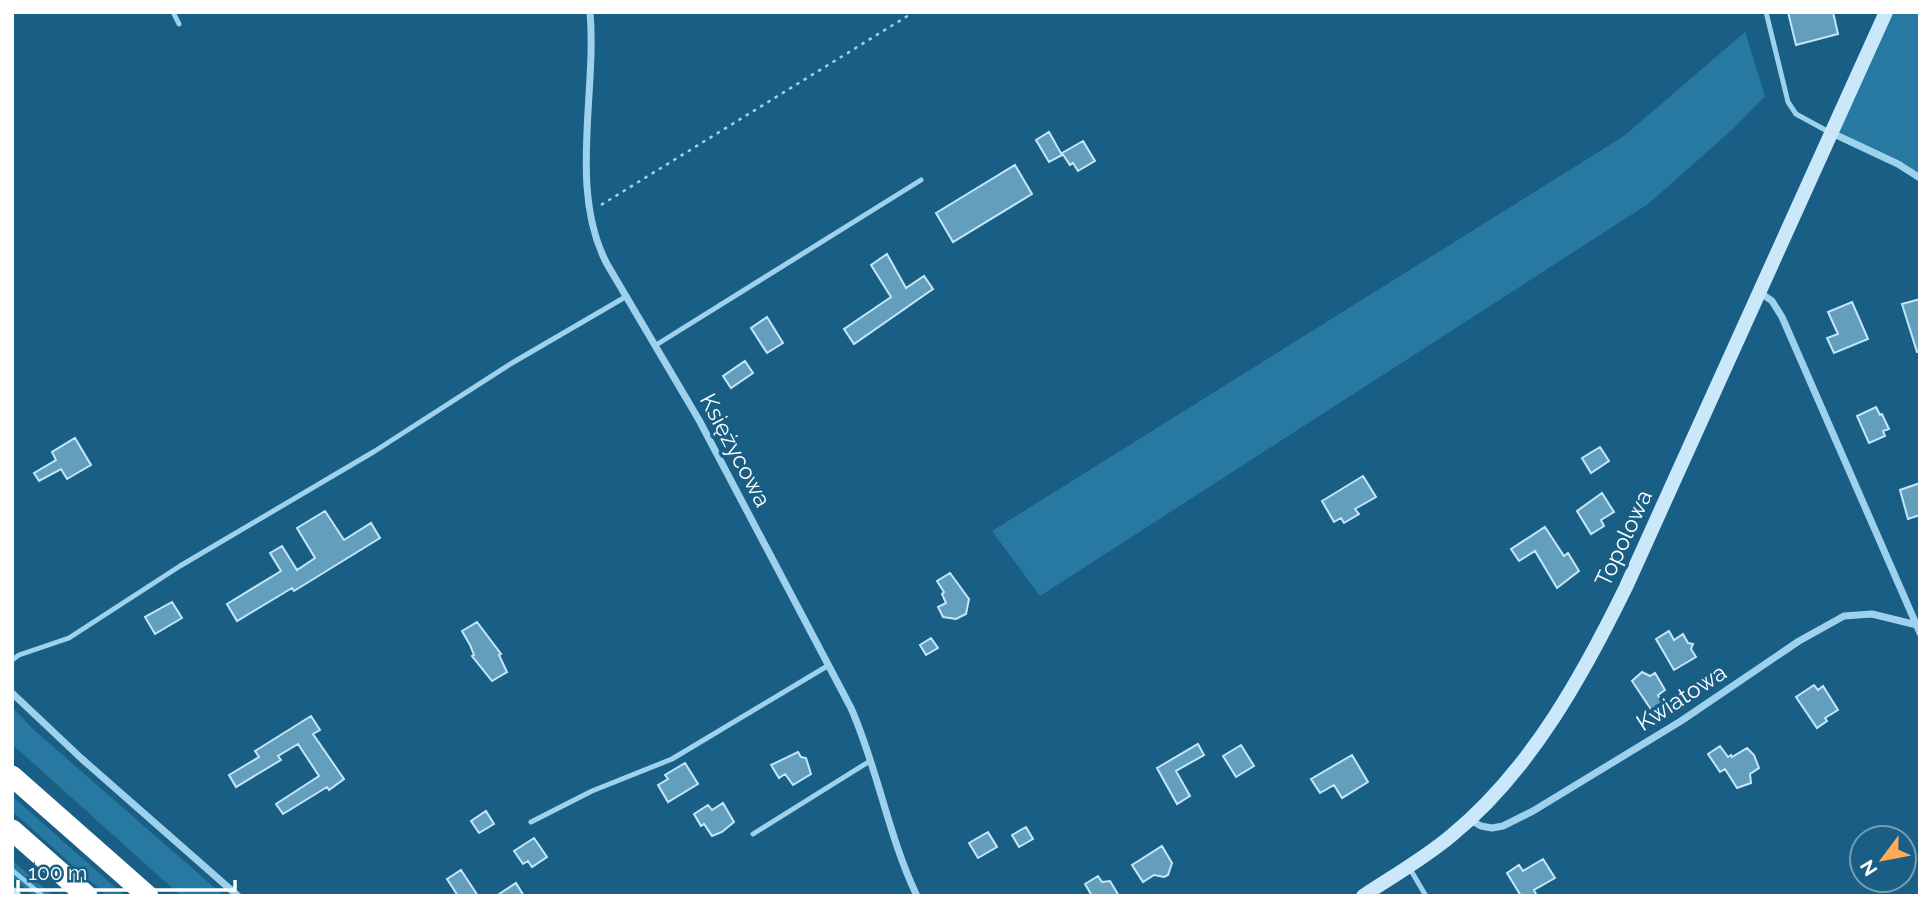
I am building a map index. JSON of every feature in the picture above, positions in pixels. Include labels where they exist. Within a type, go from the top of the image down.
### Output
[{"type":"highway","points":[[12,776],[148,896]]},
{"type":"highway","points":[[12,830],[87,896]]},
{"type":"street","name":"Księżycowa","points":[[590,12],[588,208],[600,251],[656,345],[830,665],[859,727],[887,819],[917,896]]},
{"type":"street","name":"Topolowa","points":[[1363,896],[1446,840],[1508,779],[1594,652],[1626,587],[1886,12]]},
{"type":"street","points":[[1832,133],[1898,164],[1920,178]]},
{"type":"street","name":"Kwiatowa","points":[[1760,293],[1773,301],[1782,317],[1918,629]]},
{"type":"street","name":"Kwiatowa","points":[[1470,819],[1481,826],[1492,828],[1514,822],[1681,721],[1799,641],[1844,616],[1872,614],[1918,629]]},
{"type":"street","points":[[12,693],[82,759],[238,896]]},
{"type":"lane","points":[[173,12],[179,24]]},
{"type":"lane","points":[[1766,12],[1788,102],[1796,114],[1832,133]]},
{"type":"lane","points":[[656,345],[921,180]]},
{"type":"lane","points":[[12,660],[19,655],[69,638],[180,566],[375,451],[512,363],[626,296]]},
{"type":"lane","points":[[531,822],[592,791],[672,759],[830,665]]},
{"type":"lane","points":[[753,834],[870,761]]},
{"type":"lane","points":[[1408,866],[1426,896]]},
{"type":"path","points":[[588,208],[600,206],[627,190],[914,12]]},
{"type":"shaded area","points":[[1893,12],[1920,12],[1920,175],[1838,131]]},
{"type":"shaded area","points":[[1745,32],[1765,96],[1733,129],[1648,204],[1040,596],[992,531],[1624,136]]},
{"type":"shaded area","points":[[12,707],[33,729],[224,896],[181,896],[12,744]]},
{"type":"shaded area","points":[[12,796],[125,896],[107,896],[12,811]]},
{"type":"shaded area","points":[[12,860],[53,896],[34,896],[12,877]]},
{"type":"building","points":[[1788,12],[1833,12],[1838,34],[1796,45]]},
{"type":"building","points":[[1049,132],[1062,155],[1049,162],[1036,140]]},
{"type":"building","points":[[1083,141],[1095,161],[1078,171],[1062,153]]},
{"type":"building","points":[[1015,165],[1032,194],[953,242],[936,213]]},
{"type":"building","points":[[887,254],[906,288],[924,276],[933,289],[854,344],[844,329],[891,297],[871,265]]},
{"type":"building","points":[[1920,299],[1920,352],[1917,352],[1902,304]]},
{"type":"building","points":[[1852,302],[1868,339],[1834,353],[1827,338],[1838,334],[1828,312]]},
{"type":"building","points":[[767,317],[783,343],[767,353],[751,328]]},
{"type":"building","points":[[745,361],[753,373],[731,388],[723,376]]},
{"type":"building","points":[[1876,407],[1889,429],[1883,431],[1885,436],[1869,443],[1857,416]]},
{"type":"building","points":[[75,438],[91,465],[67,479],[61,469],[39,481],[34,473],[56,460],[52,452]]},
{"type":"building","points":[[1600,447],[1609,461],[1591,473],[1582,458]]},
{"type":"building","points":[[1363,476],[1376,497],[1355,509],[1359,514],[1344,523],[1341,518],[1334,522],[1322,501]]},
{"type":"building","points":[[1920,483],[1920,515],[1908,519],[1900,490]]},
{"type":"building","points":[[1602,493],[1614,512],[1601,520],[1604,526],[1591,534],[1577,511]]},
{"type":"building","points":[[325,511],[344,540],[371,523],[380,538],[294,591],[292,588],[237,621],[227,604],[281,571],[270,553],[282,546],[297,570],[315,558],[297,528]]},
{"type":"building","points":[[1545,527],[1564,556],[1568,553],[1579,571],[1557,588],[1535,551],[1519,561],[1511,549]]},
{"type":"building","points":[[950,573],[969,599],[966,614],[956,619],[943,617],[938,607],[946,603],[942,594],[944,592],[937,581]]},
{"type":"building","points":[[172,602],[182,618],[155,634],[145,617]]},
{"type":"building","points":[[477,622],[501,654],[499,655],[507,672],[492,681],[472,656],[474,655],[470,645],[462,631]]},
{"type":"building","points":[[1669,631],[1674,640],[1683,634],[1688,643],[1693,644],[1691,649],[1696,657],[1674,670],[1656,639]]},
{"type":"building","points":[[931,638],[938,648],[926,655],[920,645]]},
{"type":"building","points":[[1642,672],[1650,676],[1655,673],[1665,690],[1658,695],[1663,704],[1652,711],[1632,681]]},
{"type":"building","points":[[1814,685],[1818,690],[1823,686],[1838,710],[1825,718],[1827,721],[1817,728],[1796,697]]},
{"type":"building","points":[[311,716],[320,730],[313,734],[344,779],[283,814],[276,804],[319,776],[298,744],[278,756],[281,760],[236,787],[229,775],[259,757],[255,751]]},
{"type":"building","points":[[1198,744],[1204,755],[1176,771],[1190,796],[1177,804],[1157,768]]},
{"type":"building","points":[[1241,745],[1254,766],[1236,777],[1223,756]]},
{"type":"building","points":[[1720,746],[1728,757],[1747,748],[1754,755],[1759,768],[1750,774],[1751,783],[1737,788],[1725,769],[1720,772],[1708,754]]},
{"type":"building","points":[[798,752],[801,757],[806,758],[811,774],[793,785],[785,774],[779,778],[771,765]]},
{"type":"building","points":[[1352,755],[1368,782],[1342,798],[1334,785],[1320,793],[1311,779]]},
{"type":"building","points":[[685,763],[698,784],[668,802],[658,785],[668,779],[665,775]]},
{"type":"building","points":[[723,803],[734,822],[712,836],[704,824],[701,826],[694,814],[708,805],[712,810]]},
{"type":"building","points":[[486,811],[494,824],[479,833],[471,821]]},
{"type":"building","points":[[1026,827],[1033,839],[1019,847],[1012,835]]},
{"type":"building","points":[[988,832],[997,847],[978,858],[969,843]]},
{"type":"building","points":[[534,838],[547,857],[532,867],[528,861],[523,864],[514,851]]},
{"type":"building","points":[[1162,846],[1172,863],[1168,875],[1154,875],[1143,882],[1132,865]]},
{"type":"building","points":[[1543,859],[1555,878],[1534,890],[1537,896],[1521,896],[1507,873],[1519,865],[1523,871]]},
{"type":"building","points":[[461,870],[478,896],[458,896],[447,879]]},
{"type":"building","points":[[1098,876],[1102,882],[1110,881],[1119,896],[1092,896],[1085,884]]},
{"type":"building","points":[[516,883],[524,896],[496,896]]},
{"type":"waterway","points":[[12,870],[43,896]]}]
